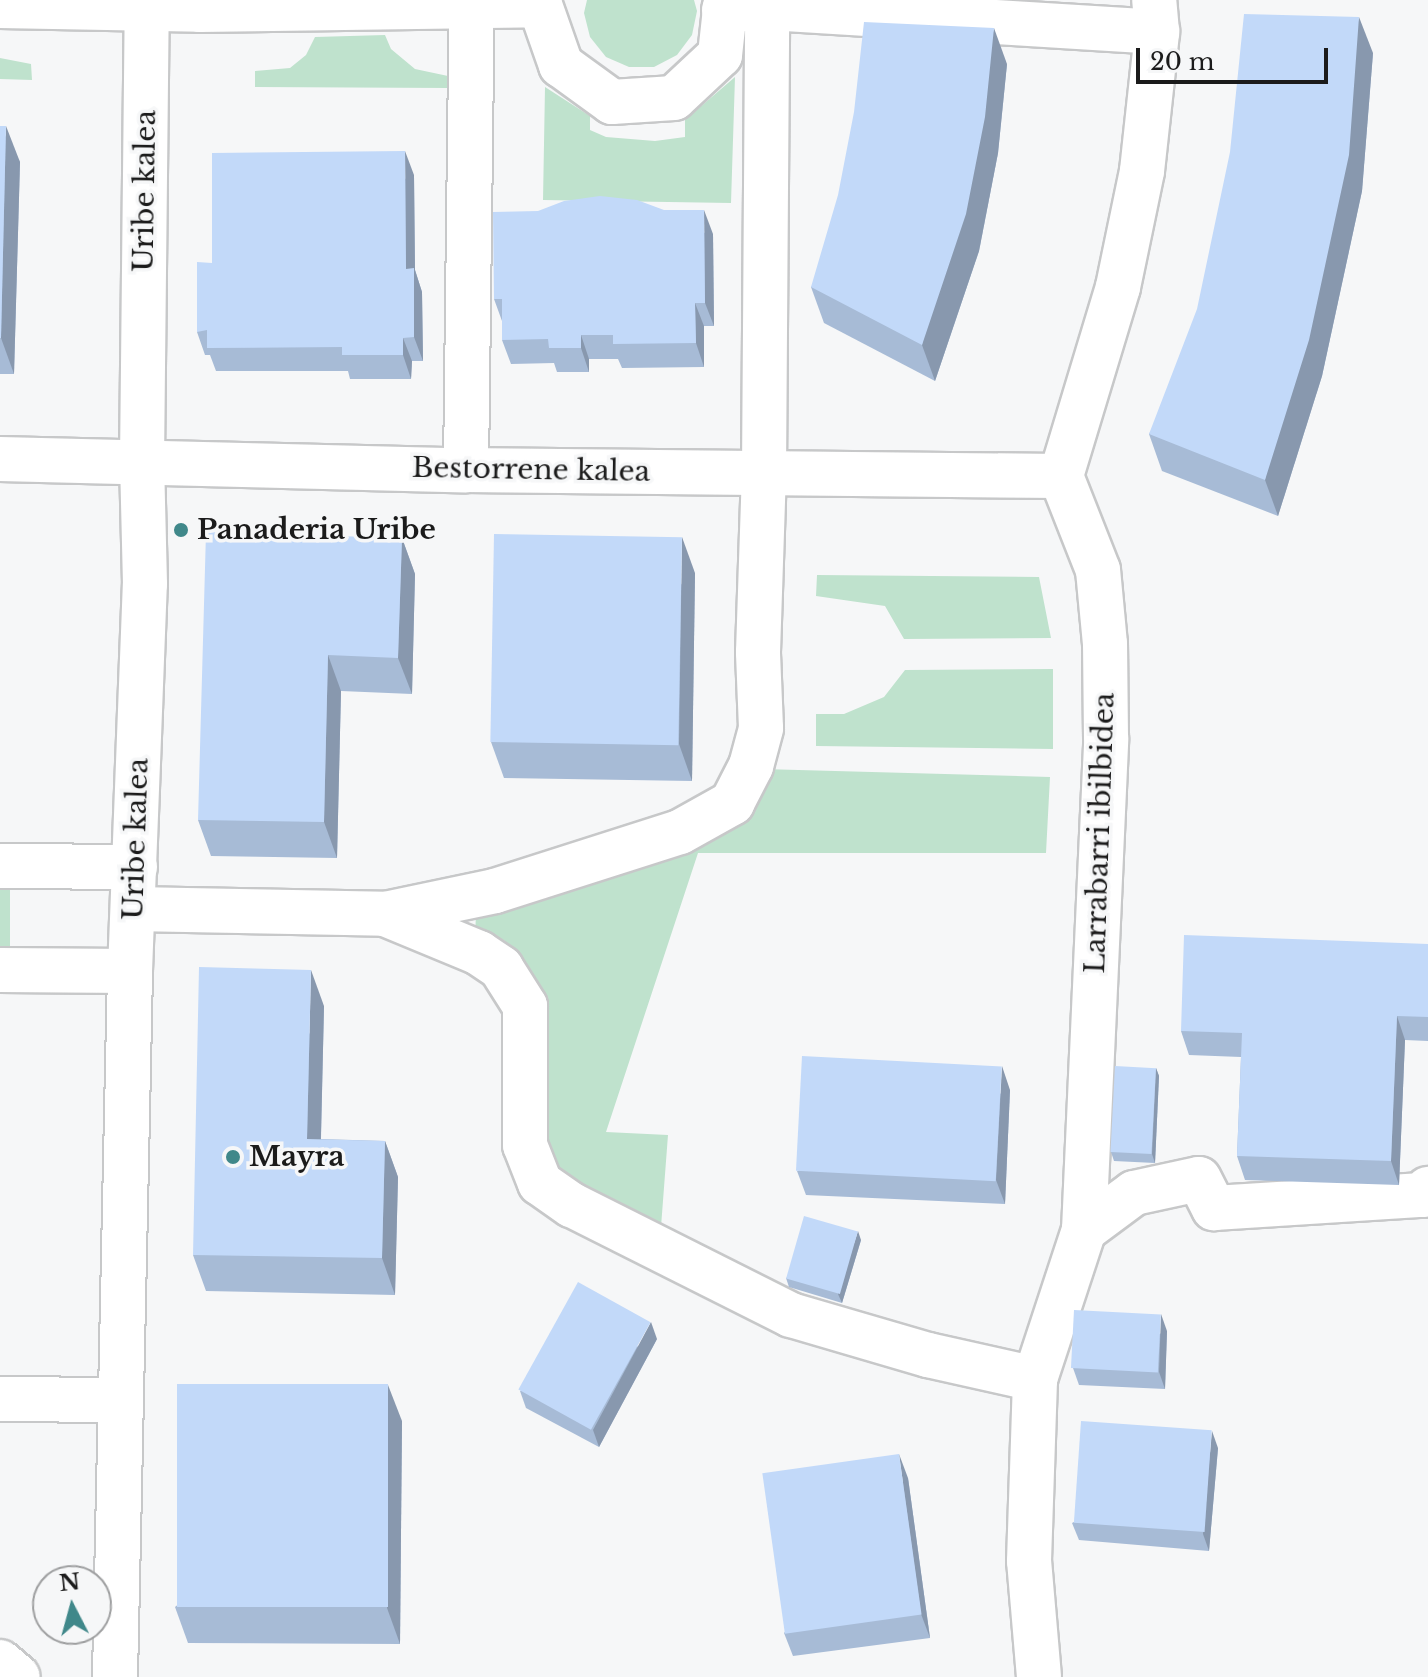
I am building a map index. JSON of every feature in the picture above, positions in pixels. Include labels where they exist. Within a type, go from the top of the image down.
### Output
[{"type":"street","points":[[466,470],[472,3]]},
{"type":"street","points":[[0,6],[541,3],[561,65],[612,102],[674,98],[720,55],[746,5]]},
{"type":"street","name":"Uribe kalea","points":[[115,1677],[130,971],[145,584],[142,462],[147,4]]},
{"type":"street","points":[[746,5],[1155,16],[1142,171],[1118,287],[1061,476]]},
{"type":"street","points":[[385,914],[495,891],[666,837],[732,803],[751,766],[761,728],[758,652],[764,473],[746,5]]},
{"type":"street","name":"Bestorrene kalea","points":[[0,459],[466,470],[1061,476]]},
{"type":"street","name":"Larrabarri ibilbidea","points":[[1039,1677],[1029,1561],[1035,1379],[1084,1230],[1106,738],[1105,644],[1098,570],[1061,476]]},
{"type":"street","points":[[0,866],[134,888],[385,914],[479,953],[501,968],[525,1006],[525,1145],[540,1183],[572,1205],[791,1315],[928,1355],[1035,1379]]},
{"type":"street","points":[[0,970],[130,971]]},
{"type":"street","points":[[1084,1230],[1134,1193],[1199,1179],[1214,1208],[1423,1195],[1428,1189]]},
{"type":"street","points":[[0,1399],[121,1400]]},
{"type":"street","points":[[0,1662],[18,1677]]},
{"type":"green space","points":[[587,0],[694,0],[697,11],[692,35],[677,55],[654,67],[629,67],[606,57],[590,37],[584,13]]},
{"type":"green space","points":[[385,35],[391,49],[415,69],[448,76],[449,88],[255,87],[255,71],[290,68],[306,55],[315,37]]},
{"type":"green space","points":[[0,58],[31,64],[32,80],[0,79]]},
{"type":"green space","points":[[735,77],[731,203],[543,200],[545,87],[590,116],[590,130],[606,137],[655,141],[685,137],[685,120]]},
{"type":"green space","points":[[817,575],[1039,577],[1051,638],[904,639],[885,606],[816,596]]},
{"type":"green space","points":[[1053,669],[1053,749],[816,746],[816,714],[844,714],[884,697],[905,670]]},
{"type":"green space","points":[[761,769],[1050,777],[1046,853],[698,853],[606,1132],[668,1135],[661,1227],[560,1179],[540,1145],[539,996],[504,940],[475,936],[476,914]]},
{"type":"green space","points":[[0,885],[10,885],[10,955],[0,955]]},
{"type":"building","points":[[1244,14],[1359,17],[1349,155],[1309,340],[1265,480],[1149,434],[1197,309],[1230,152]]},
{"type":"building","points":[[864,22],[994,28],[985,117],[966,214],[922,345],[811,287],[838,195],[854,112]]},
{"type":"building","points":[[0,126],[6,126],[1,338],[0,338]]},
{"type":"building","points":[[405,151],[406,269],[414,268],[414,337],[403,338],[403,355],[342,355],[342,347],[207,348],[207,330],[197,332],[197,262],[212,263],[212,153]]},
{"type":"building","points":[[600,196],[637,200],[664,210],[704,210],[705,303],[695,303],[696,343],[613,344],[613,335],[581,335],[581,348],[549,348],[548,339],[502,340],[502,299],[494,299],[493,212],[538,211],[564,201]]},
{"type":"building","points":[[206,532],[402,538],[398,658],[328,655],[324,822],[198,820]]},
{"type":"building","points":[[494,534],[682,537],[678,745],[490,742]]},
{"type":"building","points":[[1184,935],[1428,944],[1428,1017],[1397,1016],[1391,1161],[1237,1156],[1242,1033],[1181,1031]]},
{"type":"building","points":[[199,967],[311,970],[307,1139],[385,1141],[382,1258],[193,1255]]},
{"type":"building","points":[[802,1056],[1002,1066],[996,1181],[796,1171]]},
{"type":"building","points":[[1115,1066],[1156,1068],[1151,1154],[1110,1152]]},
{"type":"building","points":[[804,1216],[858,1231],[840,1294],[786,1278]]},
{"type":"building","points":[[578,1282],[651,1322],[591,1430],[518,1390]]},
{"type":"building","points":[[1074,1310],[1161,1315],[1158,1372],[1071,1368]]},
{"type":"building","points":[[177,1384],[388,1384],[388,1607],[177,1607]]},
{"type":"building","points":[[1081,1421],[1212,1430],[1205,1532],[1074,1523]]},
{"type":"building","points":[[899,1454],[922,1614],[785,1634],[762,1473]]},
{"type":"place","name":"Panaderia Uribe","points":[[181,530]]},
{"type":"place","name":"Mayra","points":[[233,1157]]}]
